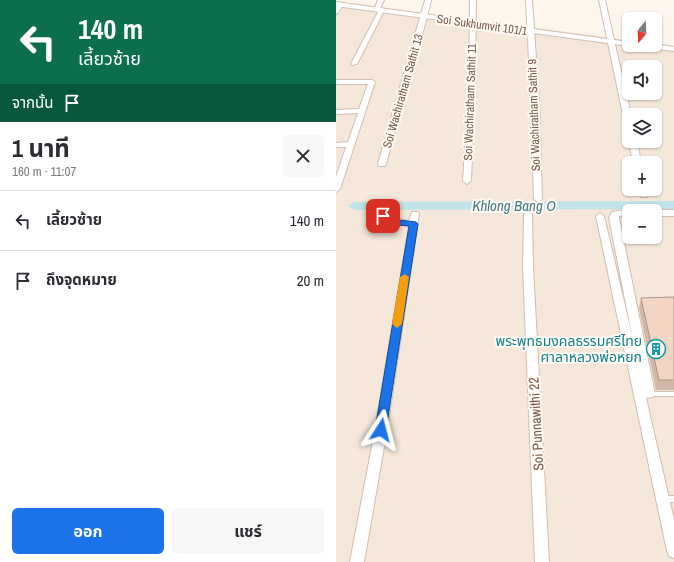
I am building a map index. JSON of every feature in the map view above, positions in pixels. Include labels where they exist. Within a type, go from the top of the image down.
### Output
[{"type":"street","points":[[354,64],[379,10],[381,0]]},
{"type":"street","name":"Soi Wachiratham Sathit 13","points":[[382,164],[428,0]]},
{"type":"street","name":"Soi Wachiratham Sathit 11","points":[[467,181],[472,87],[473,0]]},
{"type":"street","name":"Soi Wachiratham Sathit 9","points":[[529,0],[535,102],[538,199]]},
{"type":"street","points":[[602,0],[625,108]]},
{"type":"street","name":"Soi Sukhumvit 101/1","points":[[338,7],[379,10],[530,32],[622,43]]},
{"type":"street","points":[[662,48],[674,49]]},
{"type":"street","points":[[336,82],[372,82],[352,144],[337,184]]},
{"type":"street","points":[[336,112],[363,111]]},
{"type":"street","points":[[336,145],[352,144]]},
{"type":"street","points":[[622,213],[615,214],[614,218],[634,303],[644,396]]},
{"type":"street","points":[[662,213],[674,214]]},
{"type":"street","points":[[357,562],[381,430],[414,219],[391,221],[377,214]]},
{"type":"street","name":"Soi Punnawithi 22","points":[[528,214],[528,267],[542,562]]},
{"type":"street","points":[[600,216],[669,499],[674,551]]},
{"type":"lane","points":[[644,396],[674,394]]},
{"type":"shaded area","points":[[336,2],[622,39],[622,52],[662,52],[662,44],[674,46],[674,562],[336,562]]},
{"type":"building","points":[[674,297],[674,380],[659,380],[641,298]]},
{"type":"waterway","name":"Khlong Bang O","points":[[355,206],[674,205]]},
{"type":"slow traffic","points":[[397,324],[405,277]]},
{"type":"place","name":"พระพุทธมงคลธรรมศรีไทย ศาลาหลวงพ่อหยก","points":[[656,349]]},
{"type":"route","points":[[381,430],[414,224],[391,221],[383,216]]}]
